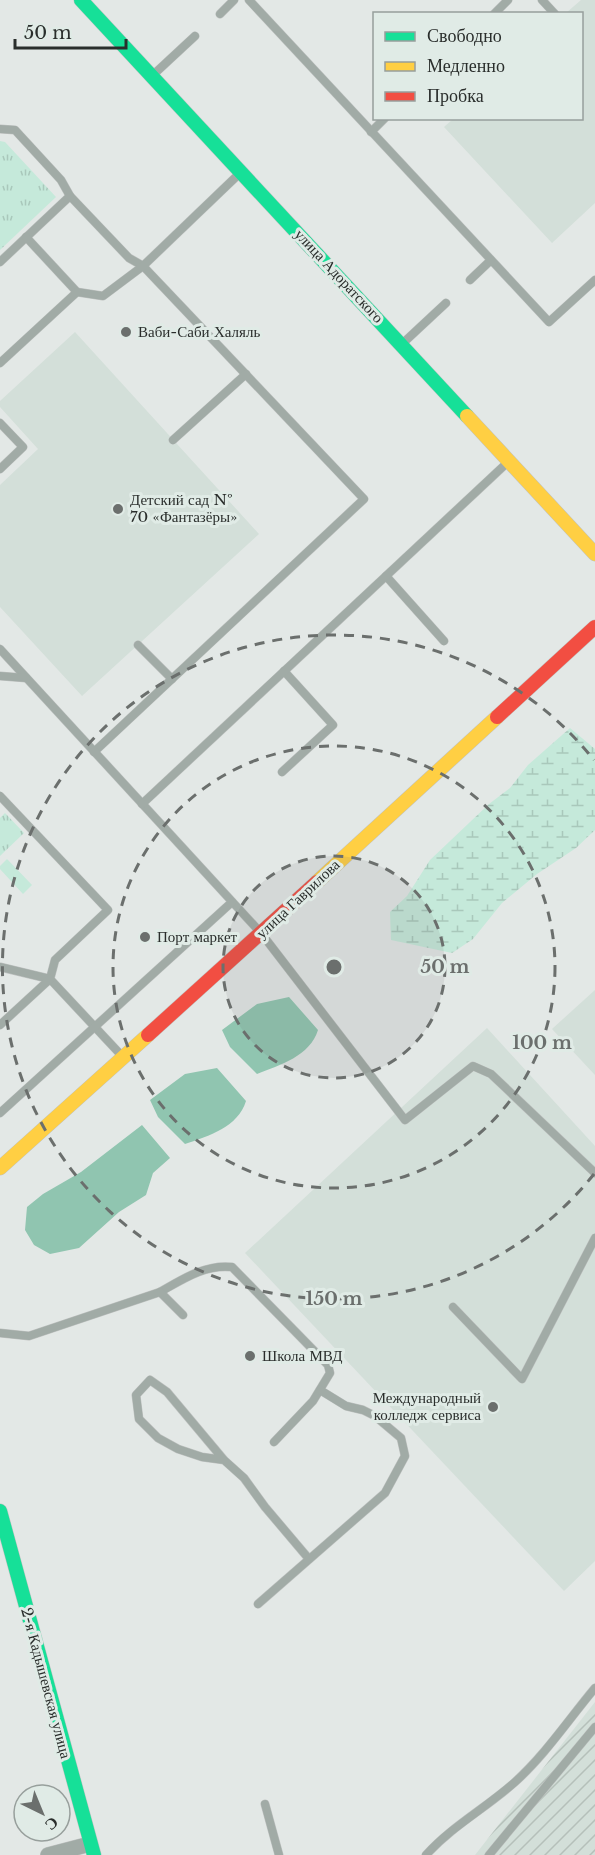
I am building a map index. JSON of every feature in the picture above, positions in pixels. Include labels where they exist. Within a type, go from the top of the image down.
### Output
[{"type":"street","name":"улица Адоратского","points":[[81,0],[595,554]]},
{"type":"street","name":"улица Гаврилова","points":[[0,1168],[595,627]]},
{"type":"street","name":"2-я Кадышевская улица","points":[[0,1511],[11,1565],[92,1850]]},
{"type":"street","points":[[48,1855],[92,1850]]},
{"type":"lane","points":[[220,14],[234,0]]},
{"type":"lane","points":[[249,0],[549,322],[595,280]]},
{"type":"lane","points":[[496,12],[508,0]]},
{"type":"lane","points":[[542,0],[553,12]]},
{"type":"lane","points":[[152,76],[195,36]]},
{"type":"lane","points":[[371,132],[384,120]]},
{"type":"lane","points":[[0,129],[15,130],[61,180],[70,196],[129,258],[143,266],[364,499],[94,752]]},
{"type":"lane","points":[[26,237],[77,292],[104,296],[143,266],[241,171]]},
{"type":"lane","points":[[0,262],[70,196]]},
{"type":"lane","points":[[470,279],[491,260]]},
{"type":"lane","points":[[0,363],[77,292]]},
{"type":"lane","points":[[402,344],[446,303]]},
{"type":"lane","points":[[173,440],[246,374]]},
{"type":"lane","points":[[0,423],[23,447],[0,469]]},
{"type":"lane","points":[[142,804],[509,461]]},
{"type":"lane","points":[[386,576],[444,641]]},
{"type":"lane","points":[[138,645],[172,679]]},
{"type":"lane","points":[[0,649],[261,933],[405,1120],[473,1066],[491,1074],[595,1173]]},
{"type":"lane","points":[[282,772],[333,725],[284,671]]},
{"type":"lane","points":[[0,676],[26,678]]},
{"type":"lane","points":[[0,796],[108,910],[55,960],[50,979],[0,1025]]},
{"type":"lane","points":[[0,1113],[232,902]]},
{"type":"lane","points":[[0,967],[50,979],[123,1057]]},
{"type":"lane","points":[[453,1308],[522,1379],[595,1238]]},
{"type":"lane","points":[[0,1334],[29,1336],[160,1292],[191,1274],[218,1266],[232,1267],[328,1365],[330,1373],[313,1401],[274,1442]]},
{"type":"lane","points":[[160,1292],[183,1315]]},
{"type":"lane","points":[[224,1460],[202,1457],[178,1449],[158,1438],[139,1419],[136,1395],[150,1380],[167,1392],[224,1460],[244,1478],[309,1560]]},
{"type":"lane","points":[[258,1604],[385,1492],[405,1456],[401,1438],[375,1416],[346,1406],[320,1390]]},
{"type":"lane","points":[[426,1855],[450,1831],[526,1771],[595,1688]]},
{"type":"lane","points":[[489,1855],[595,1727]]},
{"type":"lane","points":[[265,1804],[279,1855]]},
{"type":"shaded area","points":[[581,0],[595,0],[595,203],[552,243],[444,127],[452,120],[583,120],[583,12],[567,12]]},
{"type":"shaded area","name":"Детский сад № 70 «Фантазёры»","points":[[75,332],[259,534],[82,696],[0,607],[0,485],[38,449],[0,407],[0,401]]},
{"type":"shaded area","points":[[595,990],[595,1075],[552,1029]]},
{"type":"shaded area","points":[[289,997],[318,1030],[314,1039],[301,1053],[257,1074],[230,1047],[222,1030],[257,1004]]},
{"type":"shaded area","name":"Международный колледж сервиса","points":[[487,1028],[595,1146],[595,1561],[564,1591],[245,1253]]},
{"type":"shaded area","points":[[217,1068],[246,1101],[242,1110],[230,1124],[213,1134],[185,1144],[158,1117],[150,1100],[185,1074]]},
{"type":"shaded area","points":[[142,1125],[170,1158],[153,1173],[146,1195],[119,1212],[79,1248],[50,1254],[34,1245],[25,1230],[27,1207],[43,1194],[81,1172]]},
{"type":"shaded area","points":[[595,1702],[595,1855],[475,1855]]},
{"type":"green space","points":[[0,141],[5,142],[56,197],[0,250]]},
{"type":"green space","points":[[570,728],[595,749],[595,830],[576,848],[537,874],[502,903],[473,939],[452,953],[391,940],[390,912],[407,896],[430,860],[489,804],[510,788],[528,765]]},
{"type":"green space","points":[[5,813],[24,833],[0,856],[0,818]]},
{"type":"green space","points":[[7,859],[32,885],[23,894],[0,869]]},
{"type":"traffic: fast","points":[[81,0],[467,416]]},
{"type":"traffic: fast","points":[[0,1511],[94,1855]]},
{"type":"traffic: slow","points":[[467,416],[595,554]]},
{"type":"traffic: slow","points":[[317,882],[497,717]]},
{"type":"traffic: slow","points":[[0,1168],[148,1035]]},
{"type":"traffic: jam","points":[[497,717],[595,627]]},
{"type":"traffic: jam","points":[[148,1035],[317,882]]},
{"type":"place","name":"Ваби-Саби Халяль","points":[[126,332]]},
{"type":"place","name":"Детский сад № 70 «Фантазёры»","points":[[118,509]]},
{"type":"place","name":"Порт маркет","points":[[145,937]]},
{"type":"place","name":"Школа МВД","points":[[250,1356]]},
{"type":"place","name":"Международный колледж сервиса","points":[[493,1407]]}]
